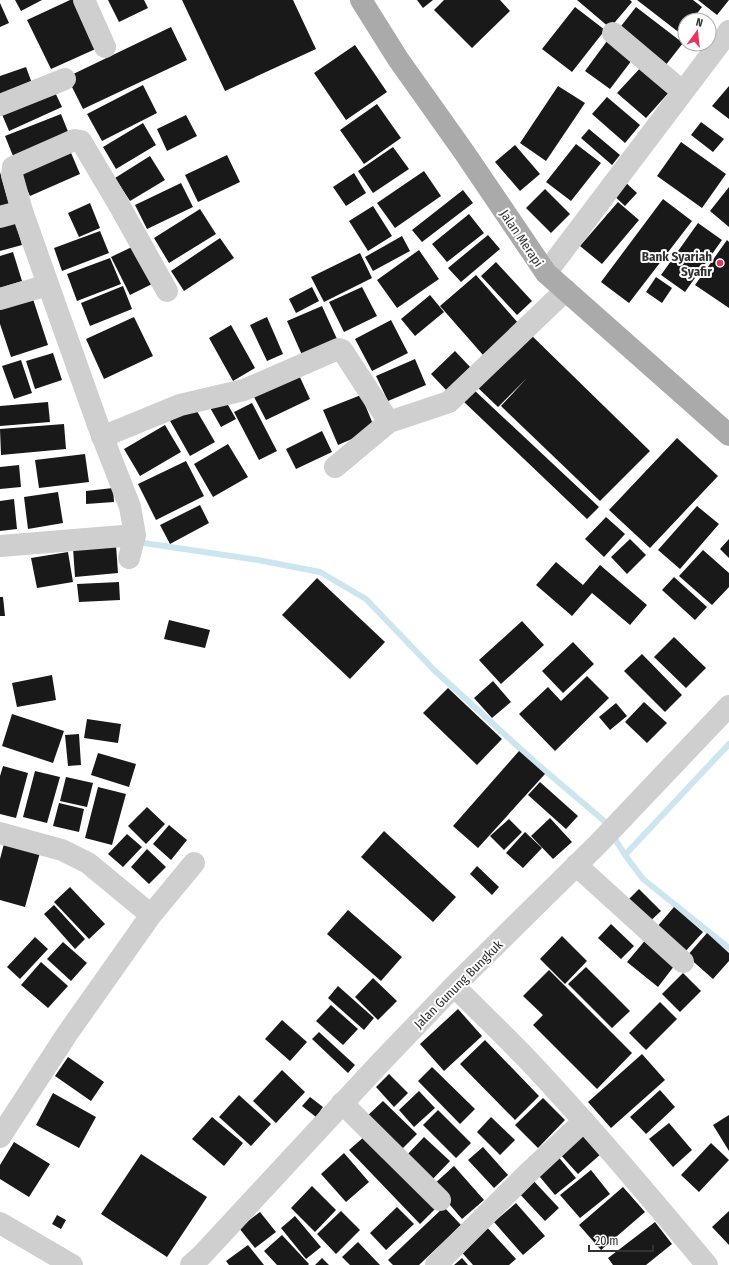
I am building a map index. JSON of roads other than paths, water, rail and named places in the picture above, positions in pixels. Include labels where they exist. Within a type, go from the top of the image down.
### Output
[{"type":"main road","name":"Jalan Merapi","points":[[361,0],[398,59],[464,152],[546,273],[729,435]]},
{"type":"street","points":[[84,0],[105,47]]},
{"type":"street","points":[[546,273],[729,31]]},
{"type":"street","points":[[613,33],[683,92]]},
{"type":"street","points":[[0,105],[65,79]]},
{"type":"street","points":[[0,546],[132,544],[130,506],[102,437],[22,211],[12,175],[13,167],[72,141],[81,141],[167,291]]},
{"type":"street","points":[[0,217],[22,211]]},
{"type":"street","points":[[0,299],[48,285]]},
{"type":"street","points":[[335,467],[389,422],[449,402],[566,290]]},
{"type":"street","points":[[102,437],[180,405],[244,390],[338,349],[342,350],[389,422]]},
{"type":"street","name":"Jalan Gunung Bungkuk","points":[[202,1262],[342,1103],[454,986],[598,844],[729,706]]},
{"type":"street","points":[[0,833],[62,850],[88,863],[151,915]]},
{"type":"street","points":[[0,1138],[67,1034],[151,915],[194,863]]},
{"type":"street","points":[[576,865],[683,962]]},
{"type":"street","points":[[454,986],[529,1060],[639,1184],[707,1265]]},
{"type":"street","points":[[342,1103],[440,1200]]},
{"type":"street","points":[[436,1265],[527,1174],[584,1121]]},
{"type":"street","points":[[0,1223],[72,1265]]},
{"type":"waterway","points":[[137,542],[258,560],[320,572],[366,599],[434,670],[536,763],[603,820],[625,855],[643,879],[729,948]]},
{"type":"waterway","points":[[625,855],[729,744]]},
{"type":"place","name":"Bank Syariah Syafir","points":[[720,263]]}]
